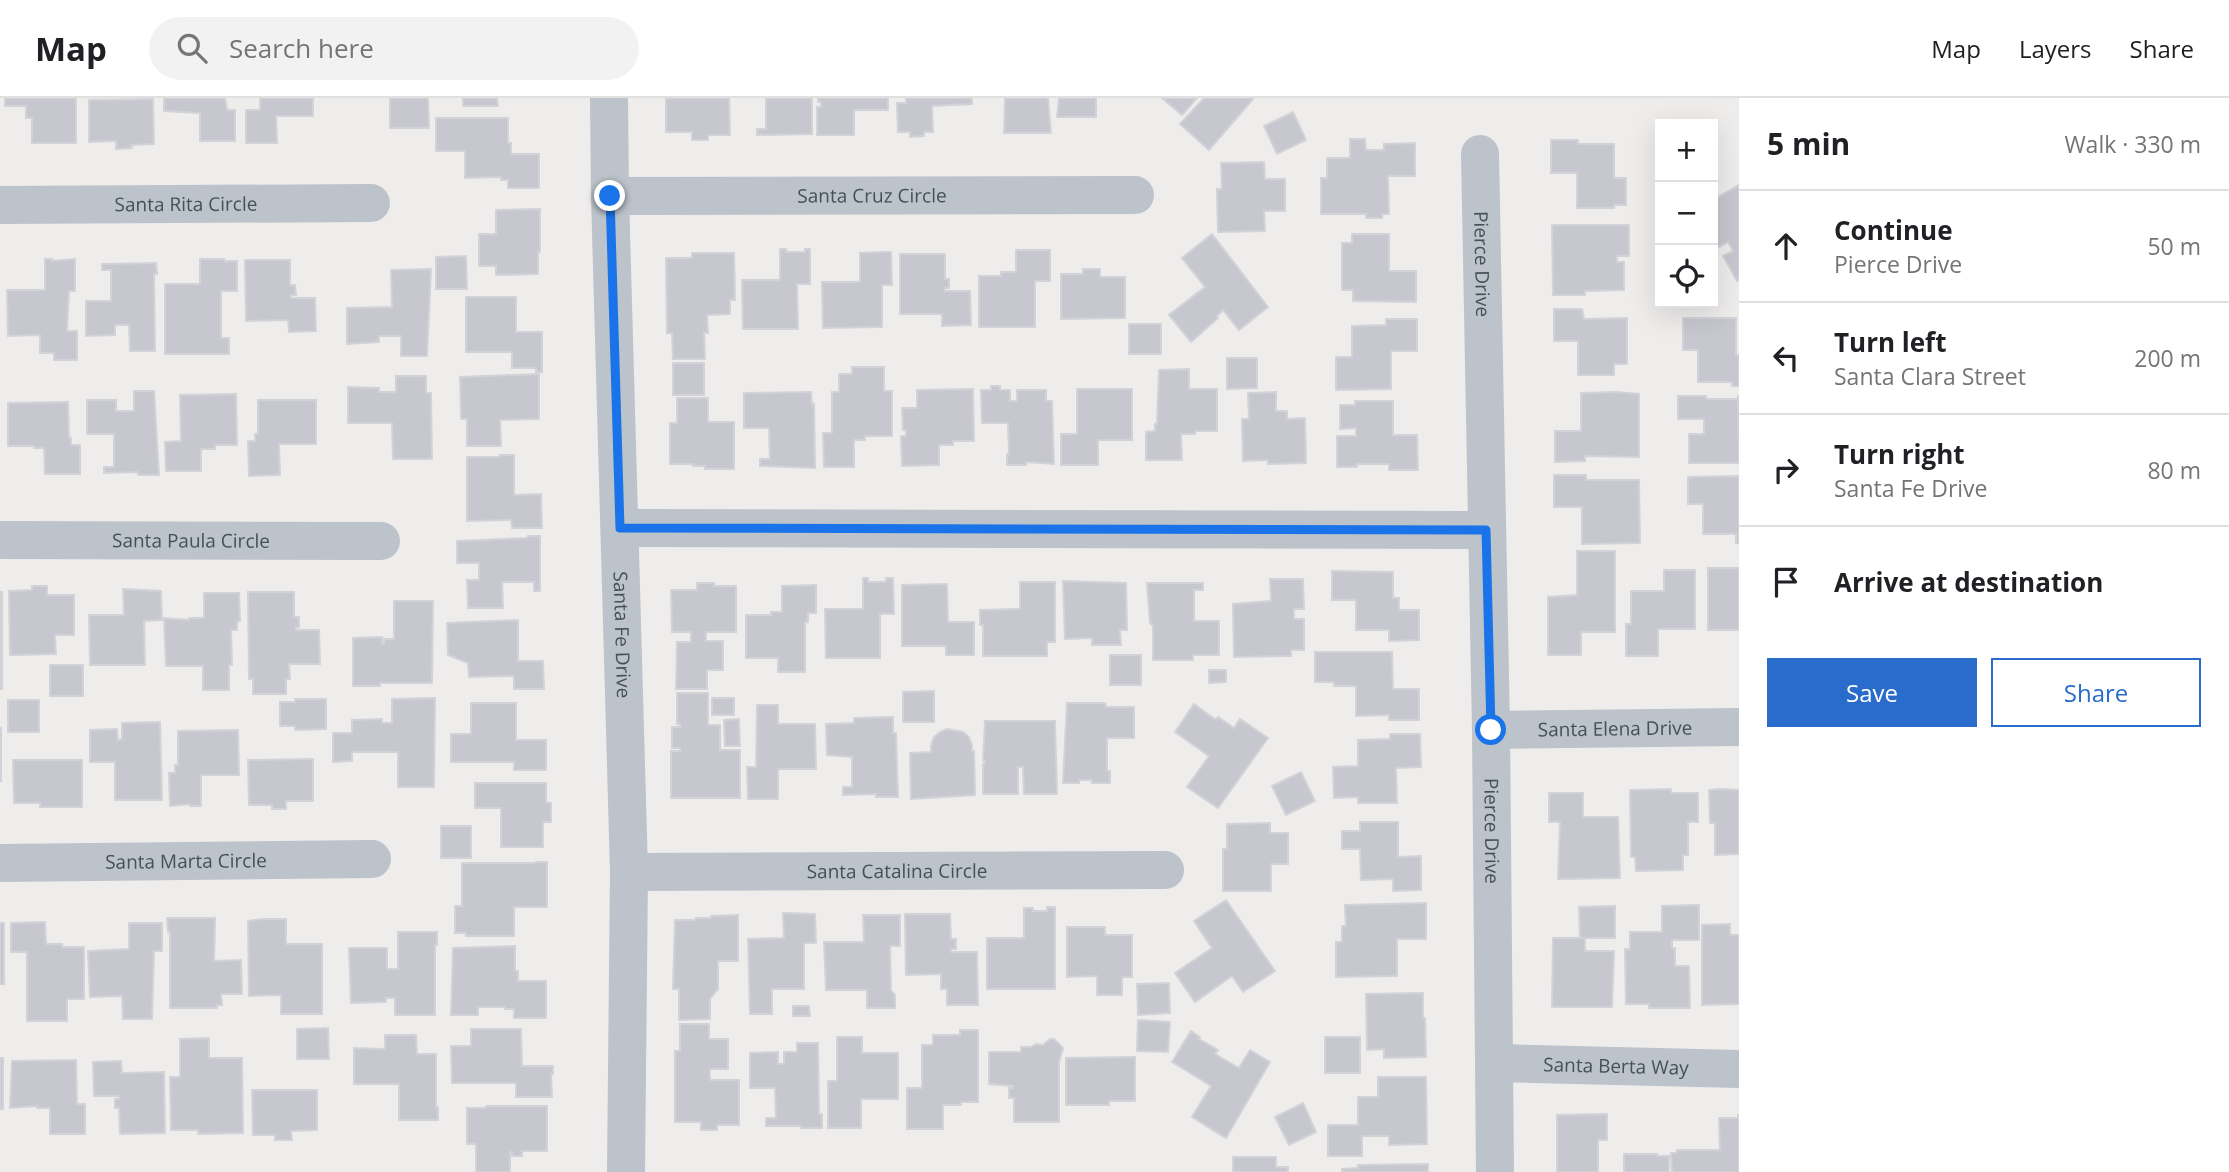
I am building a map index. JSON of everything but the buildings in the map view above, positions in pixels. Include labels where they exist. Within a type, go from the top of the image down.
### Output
[{"type":"street","name":"Santa Fe Drive","points":[[609,98],[629,872],[626,1172]]},
{"type":"street","name":"Pierce Drive","points":[[1480,154],[1491,730],[1494,1172]]},
{"type":"street","name":"Santa Cruz Circle","points":[[610,196],[1135,195]]},
{"type":"street","name":"Santa Rita Circle","points":[[0,205],[371,203]]},
{"type":"street","points":[[620,528],[1486,530]]},
{"type":"street","name":"Santa Paula Circle","points":[[0,540],[381,541]]},
{"type":"street","name":"Santa Elena Drive","points":[[1491,730],[1739,727]]},
{"type":"street","name":"Santa Marta Circle","points":[[0,863],[372,859]]},
{"type":"street","name":"Santa Catalina Circle","points":[[629,872],[1165,870]]},
{"type":"street","name":"Santa Berta Way","points":[[1494,1063],[1739,1069]]},
{"type":"route","points":[[610,196],[620,528],[1486,530],[1491,730]]}]
